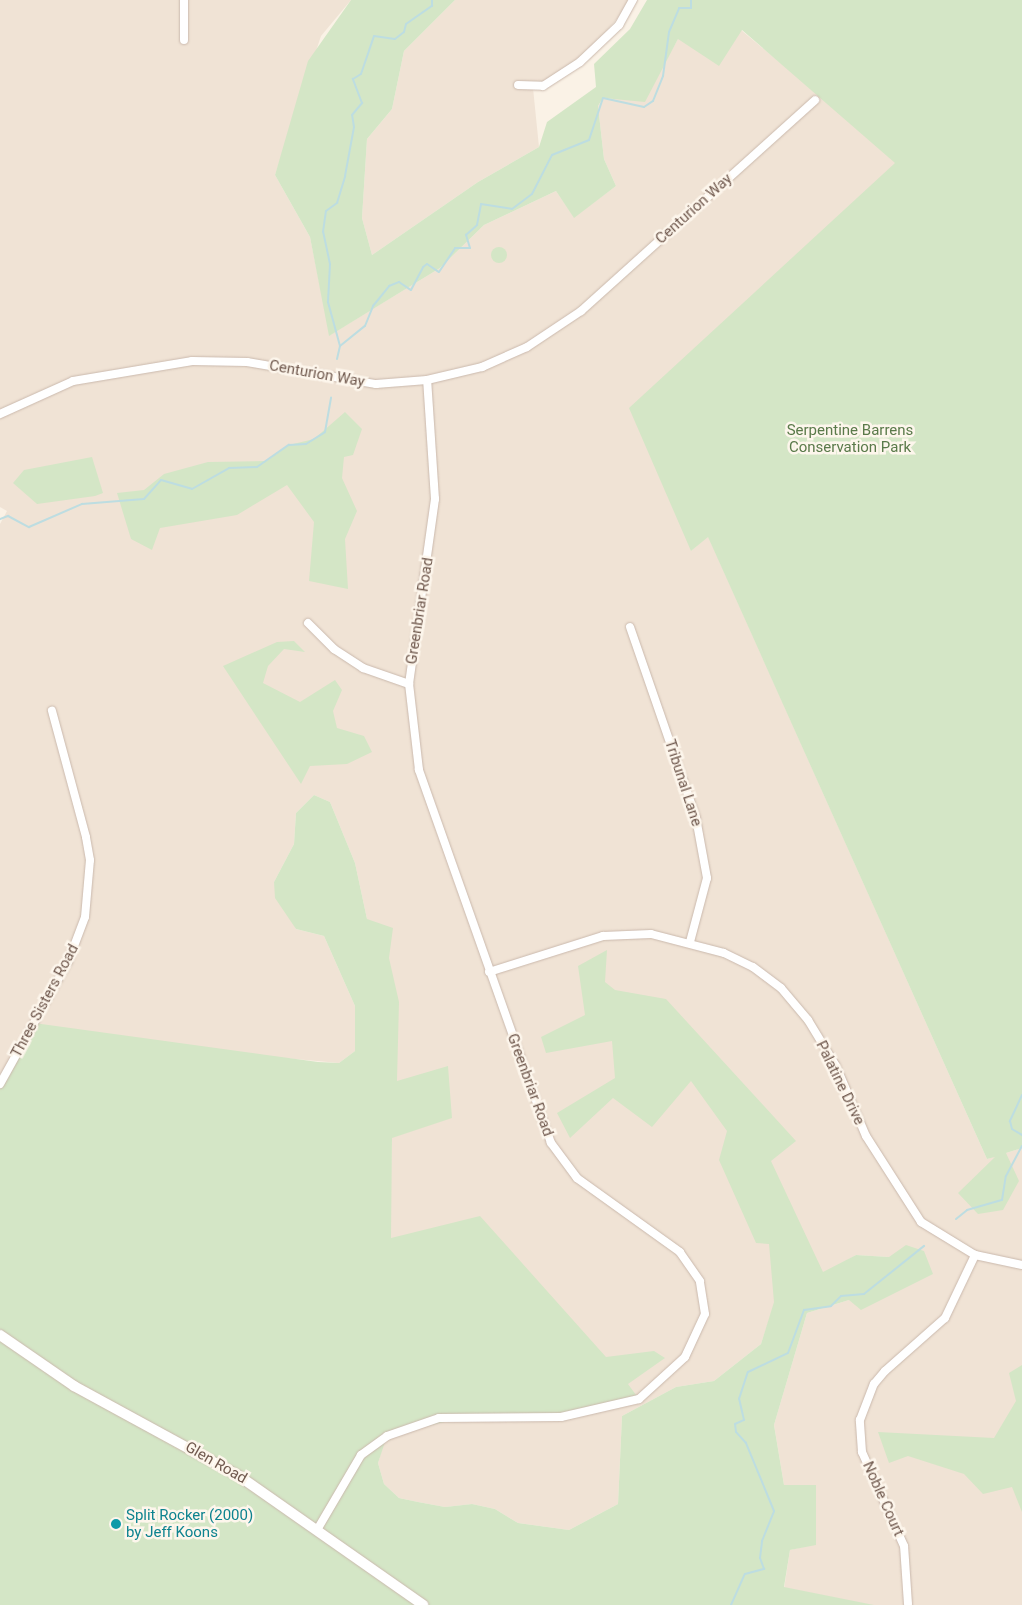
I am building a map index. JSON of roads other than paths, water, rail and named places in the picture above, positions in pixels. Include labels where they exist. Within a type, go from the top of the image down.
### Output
[{"type":"main road","name":"Glen Road","points":[[0,1335],[74,1386],[239,1476],[423,1605]]},
{"type":"street","points":[[184,0],[184,40]]},
{"type":"street","points":[[518,85],[542,86],[580,62],[619,25],[633,0]]},
{"type":"street","name":"Centurion Way","points":[[0,414],[73,381],[192,361],[247,362],[354,382],[426,380],[504,358],[561,326],[815,100]]},
{"type":"street","name":"Greenbriar Road","points":[[317,1530],[361,1455],[387,1436],[439,1418],[560,1418],[639,1399],[685,1357],[701,1330],[705,1314],[700,1281],[680,1252],[577,1178],[551,1143],[418,770],[409,684],[435,499],[426,380]]},
{"type":"street","points":[[308,623],[334,649],[363,668],[409,684]]},
{"type":"street","name":"Tribunal Lane","points":[[630,627],[696,818],[707,878],[690,942]]},
{"type":"street","name":"Three Sisters Road","points":[[0,1084],[68,962],[86,917],[90,860],[86,837],[52,711]]},
{"type":"street","name":"Palatine Drive","points":[[489,972],[603,936],[659,935],[724,952],[781,988],[808,1020],[836,1066],[866,1136],[921,1222],[976,1255],[1022,1266]]},
{"type":"street","name":"Noble Court","points":[[908,1604],[904,1546],[862,1452],[860,1420],[874,1384],[945,1318],[976,1255]]},
{"type":"waterway","points":[[337,359],[340,346],[328,302],[330,264],[323,232],[326,211],[337,203],[345,176],[354,127],[352,115],[362,103],[353,79],[361,74],[374,36],[395,39],[404,32],[406,24],[432,6],[432,0]]},
{"type":"waterway","points":[[340,346],[365,326],[373,306],[389,286],[399,282],[411,290],[423,267],[427,264],[439,272],[455,248],[470,248],[466,235],[477,225],[481,204],[512,209],[532,194],[552,155],[589,140],[603,98],[644,107],[653,101],[663,76],[669,32],[679,8],[691,8],[691,0]]},
{"type":"waterway","points":[[0,519],[8,516],[29,527],[82,504],[144,499],[161,480],[192,489],[229,468],[257,467],[289,445],[306,444],[325,432],[331,398]]},
{"type":"waterway","points":[[1022,1095],[1010,1121],[1012,1129],[1022,1135]]},
{"type":"waterway","points":[[956,1219],[967,1210],[1002,1200],[1006,1176],[1022,1146]]},
{"type":"waterway","points":[[731,1605],[745,1574],[764,1569],[760,1558],[762,1541],[774,1511],[746,1443],[736,1432],[735,1424],[744,1420],[739,1399],[748,1372],[788,1353],[804,1310],[831,1306],[841,1296],[864,1294],[924,1246]]},
{"type":"place","name":"Split Rocker (2000) by Jeff Koons","points":[[116,1524]]},
{"type":"park label","name":"Serpentine Barrens Conservation Park","points":[[850,438]]}]
